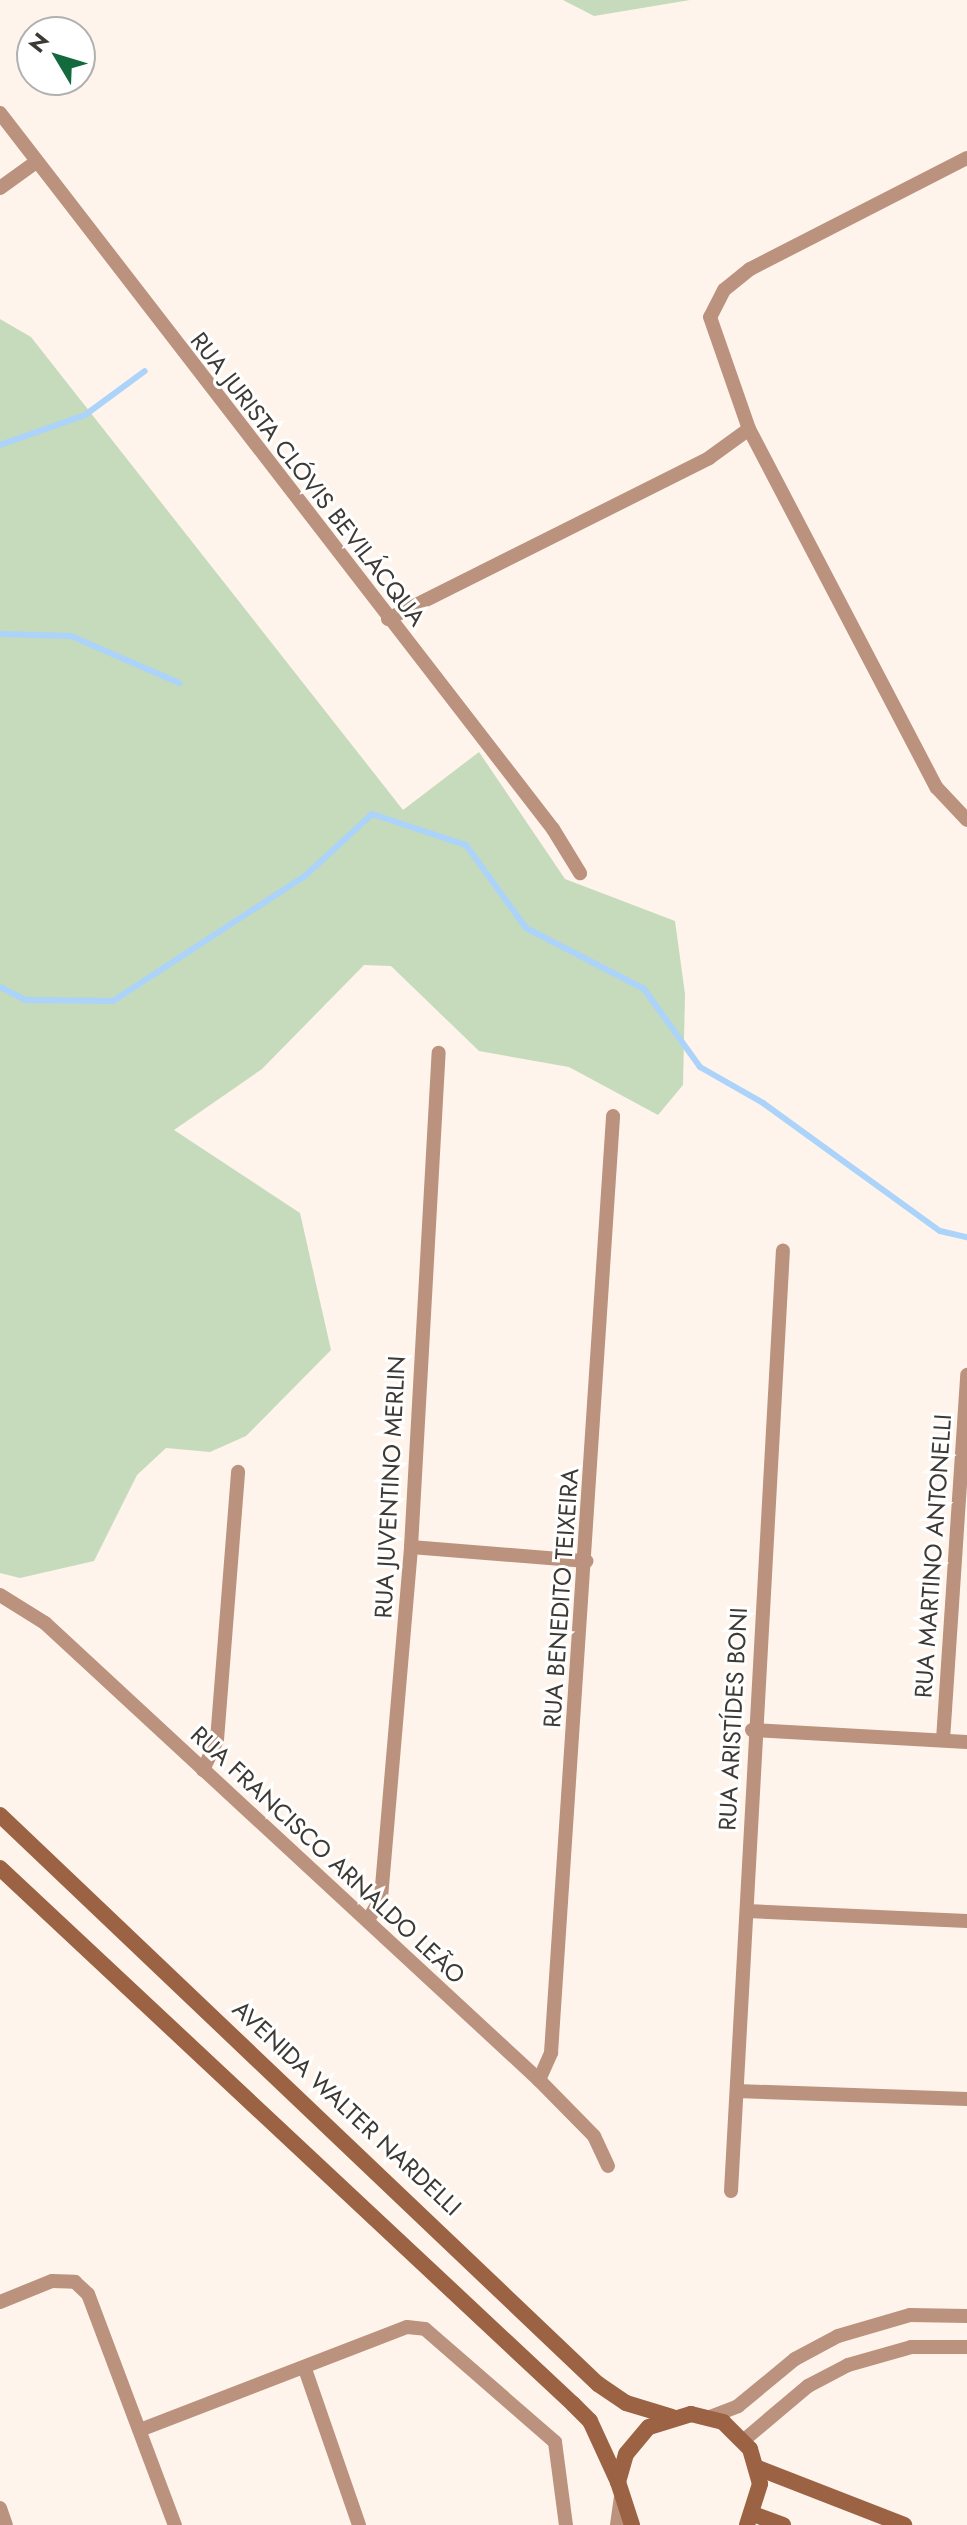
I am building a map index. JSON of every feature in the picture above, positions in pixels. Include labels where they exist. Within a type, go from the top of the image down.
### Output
[{"type":"street","name":"RUA JURISTA CLÓVIS BEVILÁCQUA","points":[[0,113],[580,873]]},
{"type":"street","points":[[967,158],[784,249],[724,290],[710,328],[749,429],[937,788],[967,820]]},
{"type":"street","points":[[0,188],[36,162]]},
{"type":"street","points":[[388,619],[709,458],[749,429]]},
{"type":"street","name":"RUA JUVENTINO MERLIN","points":[[368,1920],[381,1898],[411,1547],[439,1053]]},
{"type":"street","name":"RUA BENEDITO TEIXEIRA","points":[[539,2080],[551,2053],[586,1561],[613,1116]]},
{"type":"street","name":"RUA ARISTÍDES BONI","points":[[731,2191],[747,1911],[752,1730],[783,1250]]},
{"type":"street","name":"RUA MARTINO ANTONELLI","points":[[943,1740],[967,1375]]},
{"type":"street","points":[[203,1770],[217,1740],[238,1472]]},
{"type":"street","points":[[411,1547],[586,1561]]},
{"type":"street","name":"RUA FRANCISCO ARNALDO LEÃO","points":[[0,1595],[45,1623],[539,2080],[594,2136],[608,2166]]},
{"type":"street","points":[[752,1730],[967,1742]]},
{"type":"street","name":"AVENIDA WALTER NARDELLI","points":[[0,1815],[598,2384],[626,2403],[672,2417]]},
{"type":"street","points":[[0,1868],[590,2421],[632,2525]]},
{"type":"street","points":[[747,1911],[967,1921]]},
{"type":"street","points":[[737,2091],[967,2099]]},
{"type":"street","points":[[0,2302],[52,2281],[75,2282],[88,2294],[175,2525]]},
{"type":"street","points":[[617,2525],[619,2490],[636,2439],[672,2417],[710,2417],[738,2406],[795,2359],[838,2336],[910,2315],[967,2316]]},
{"type":"street","points":[[140,2430],[305,2369],[407,2327],[441,2339],[555,2442],[566,2525]]},
{"type":"street","points":[[744,2440],[808,2386],[848,2365],[911,2347],[967,2347]]},
{"type":"street","points":[[305,2369],[359,2525]]},
{"type":"street","points":[[710,2417],[744,2440],[758,2468],[750,2520],[783,2525]]},
{"type":"street","points":[[758,2468],[904,2525]]},
{"type":"street","points":[[0,2508],[6,2525]]},
{"type":"green space","points":[[563,0],[690,0],[594,16]]},
{"type":"green space","points":[[0,319],[31,337],[403,810],[479,752],[565,879],[675,921],[685,994],[683,1085],[658,1115],[569,1067],[479,1051],[391,966],[364,965],[262,1069],[174,1130],[300,1213],[331,1350],[246,1436],[210,1452],[166,1448],[137,1475],[94,1561],[20,1578],[0,1573]]},
{"type":"waterway","points":[[0,445],[85,415],[145,371]]},
{"type":"waterway","points":[[0,634],[71,636],[179,683]]},
{"type":"waterway","points":[[0,987],[25,1000],[113,1001],[306,875],[372,814],[466,845],[526,928],[644,989],[700,1067],[763,1103],[940,1231],[967,1237]]}]
